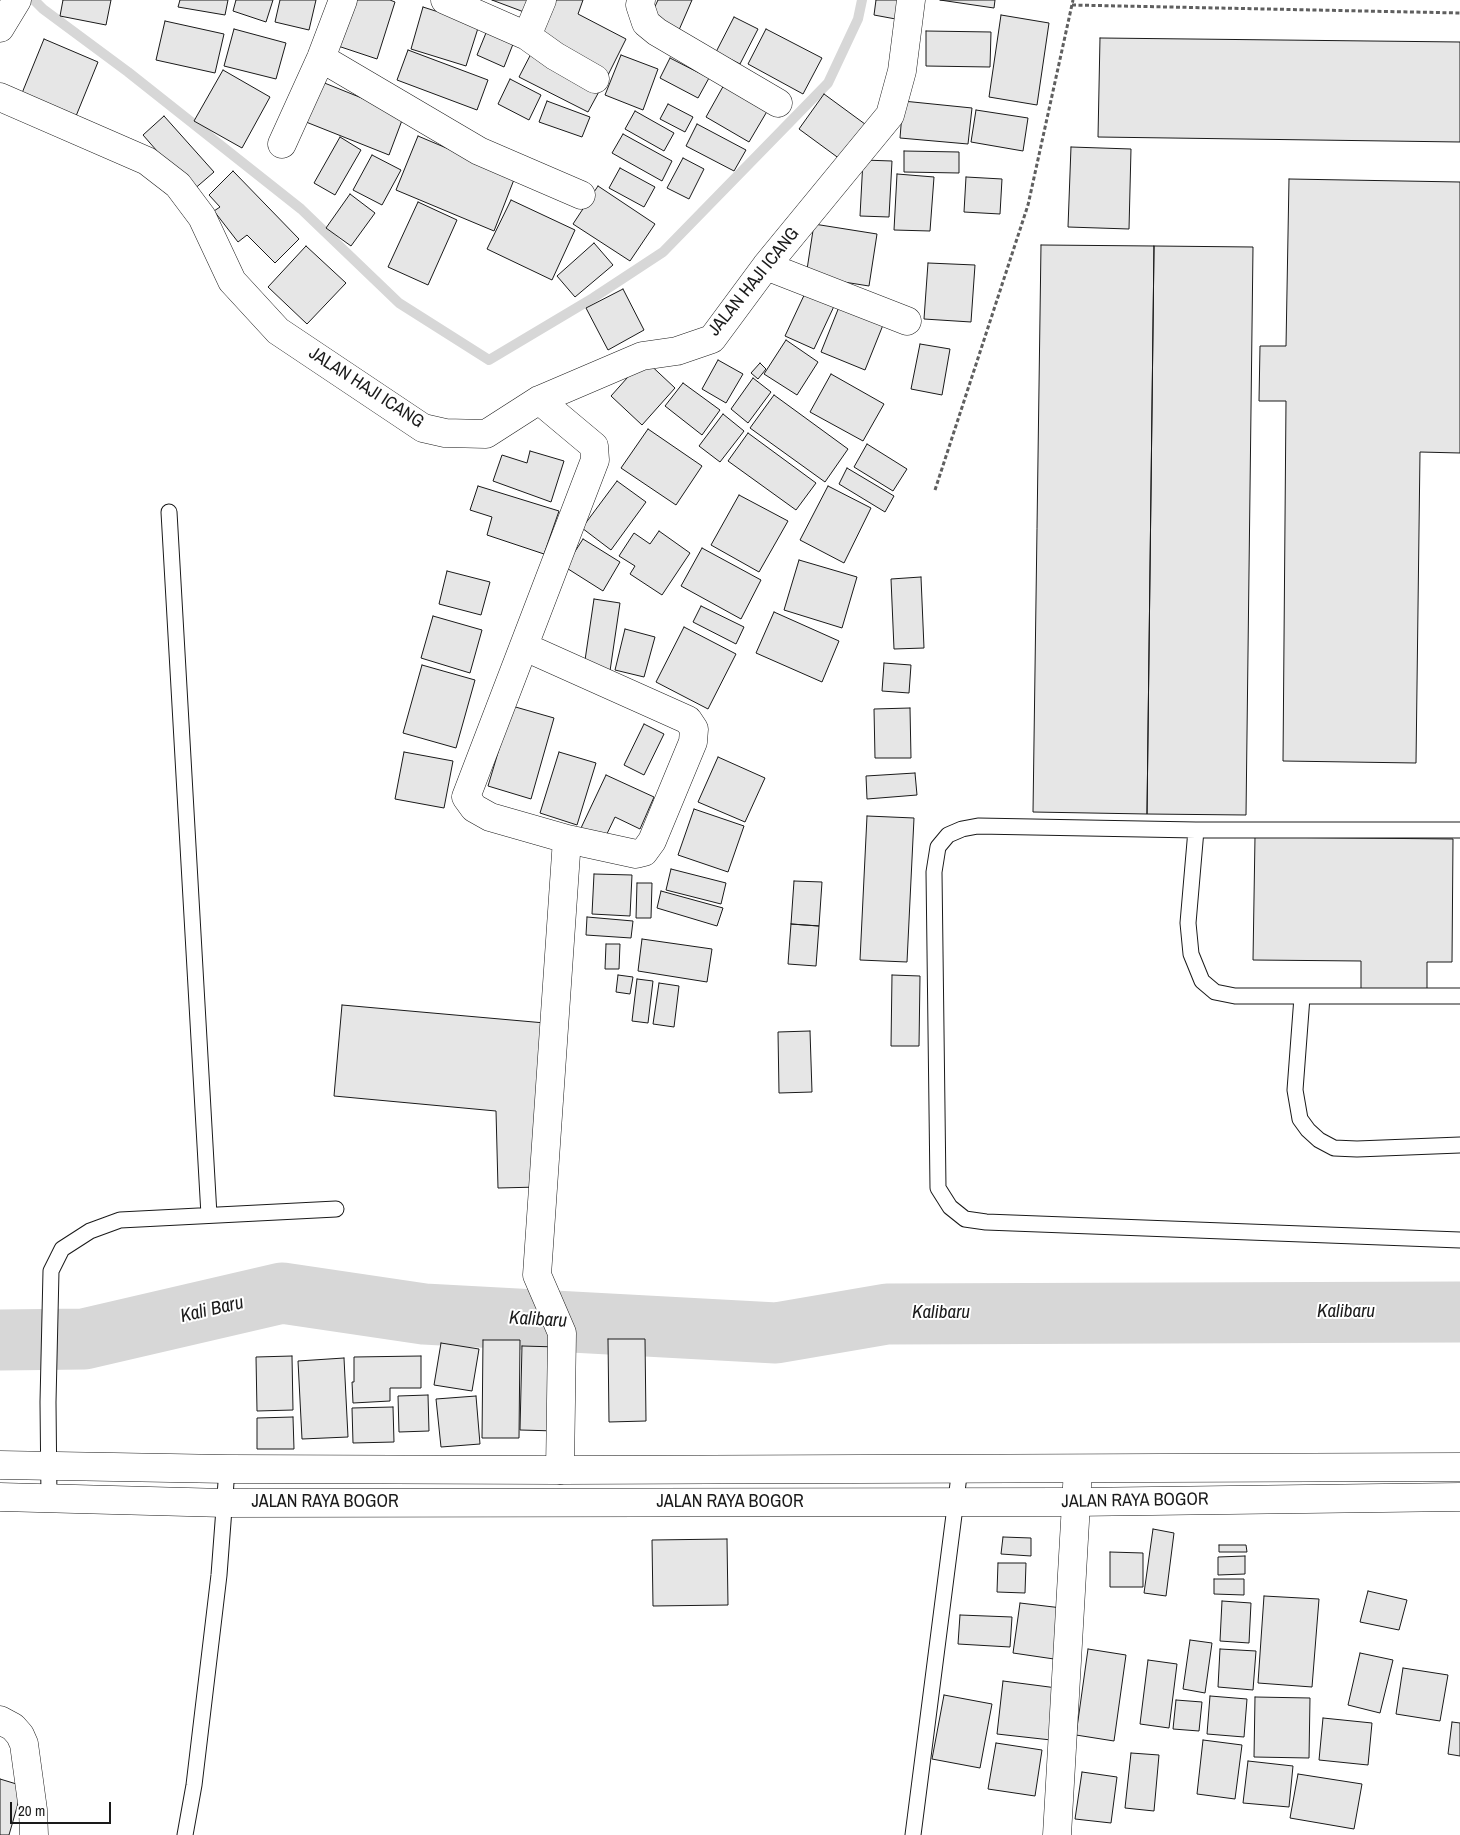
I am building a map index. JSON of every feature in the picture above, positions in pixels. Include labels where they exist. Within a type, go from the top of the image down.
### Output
[{"type":"main road","points":[[282,144],[321,58],[343,0]]},
{"type":"main road","points":[[445,0],[527,36],[555,56],[596,79]]},
{"type":"main road","points":[[527,36],[542,0]]},
{"type":"main road","points":[[641,0],[640,5],[646,22],[657,32],[778,103]]},
{"type":"main road","name":"JALAN HAJI ICANG","points":[[0,97],[147,161],[178,185],[202,217],[232,281],[278,331],[422,428],[445,433],[486,434],[539,400],[642,356],[677,351],[712,339],[766,266],[890,115],[902,71],[911,0]]},
{"type":"main road","points":[[0,28],[16,2]]},
{"type":"main road","points":[[321,58],[480,151],[581,194]]},
{"type":"main road","points":[[766,266],[906,321]]},
{"type":"main road","points":[[524,647],[688,720],[694,729],[692,742],[685,760],[652,841],[644,852],[636,854],[566,839],[490,817],[474,808],[466,797],[595,460],[594,446],[539,400]]},
{"type":"main road","points":[[560,1470],[562,1333],[536,1275],[566,839]]},
{"type":"main road","name":"JALAN RAYA BOGOR","points":[[0,1465],[227,1469],[560,1470],[1460,1467]]},
{"type":"main road","points":[[1057,1835],[1078,1469]]},
{"type":"main road","name":"JALAN RAYA BOGOR","points":[[0,1497],[49,1500],[225,1502],[1075,1502],[1460,1497]]},
{"type":"main road","points":[[0,1720],[13,1727],[20,1735],[24,1744],[33,1810],[34,1835]]},
{"type":"lane","points":[[168,512],[209,1215]]},
{"type":"lane","points":[[1460,830],[1196,830],[978,826],[948,834],[938,847],[934,872],[938,1188],[950,1207],[965,1218],[986,1222],[1460,1240]]},
{"type":"lane","points":[[1196,830],[1188,923],[1191,954],[1202,981],[1215,992],[1235,996],[1460,996]]},
{"type":"lane","points":[[1302,997],[1295,1090],[1300,1119],[1308,1130],[1319,1140],[1334,1148],[1357,1149],[1460,1145]]},
{"type":"lane","points":[[49,1500],[48,1402],[51,1272],[62,1249],[90,1231],[120,1220],[336,1209]]},
{"type":"lane","points":[[914,1835],[960,1468]]},
{"type":"lane","points":[[185,1835],[194,1785],[219,1575],[227,1469]]},
{"type":"path","points":[[935,490],[1028,205],[1073,0]]},
{"type":"path","points":[[1072,5],[1460,13]]},
{"type":"building","points":[[63,0],[111,0],[106,25],[60,16]]},
{"type":"building","points":[[180,0],[228,0],[225,15],[178,7]]},
{"type":"building","points":[[236,0],[273,0],[266,22],[233,11]]},
{"type":"building","points":[[280,0],[316,0],[309,30],[275,22]]},
{"type":"building","points":[[350,0],[390,0],[395,2],[377,59],[335,45]]},
{"type":"building","points":[[492,0],[528,0],[524,12]]},
{"type":"building","points":[[552,0],[583,0],[578,14],[626,39],[607,77],[533,38]]},
{"type":"building","points":[[658,0],[692,0],[679,30],[650,17]]},
{"type":"building","points":[[876,0],[904,0],[901,20],[874,15]]},
{"type":"building","points":[[940,0],[995,0],[994,8]]},
{"type":"building","points":[[423,7],[479,25],[466,66],[411,49]]},
{"type":"building","points":[[1001,15],[1049,23],[1037,105],[989,97]]},
{"type":"building","points":[[734,17],[758,29],[740,64],[716,52]]},
{"type":"building","points":[[165,21],[224,34],[215,73],[156,60]]},
{"type":"building","points":[[488,28],[515,39],[504,67],[477,55]]},
{"type":"building","points":[[234,29],[286,43],[276,79],[224,66]]},
{"type":"building","points":[[766,29],[822,58],[803,94],[748,64]]},
{"type":"building","points":[[926,31],[991,32],[990,67],[926,66]]},
{"type":"building","points":[[1100,38],[1460,42],[1460,142],[1098,137]]},
{"type":"building","points":[[44,39],[98,62],[74,121],[20,98]]},
{"type":"building","points":[[408,50],[488,80],[477,110],[397,80]]},
{"type":"building","points":[[533,50],[602,86],[588,112],[519,77]]},
{"type":"building","points":[[621,55],[658,69],[643,110],[605,95]]},
{"type":"building","points":[[670,58],[709,78],[698,98],[660,78]]},
{"type":"building","points":[[223,70],[270,97],[242,148],[194,121]]},
{"type":"building","points":[[510,79],[541,95],[529,120],[498,104]]},
{"type":"building","points":[[322,82],[404,115],[389,155],[306,122]]},
{"type":"building","points":[[725,83],[769,108],[749,142],[706,117]]},
{"type":"building","points":[[824,94],[869,127],[844,162],[799,129]]},
{"type":"building","points":[[547,101],[590,117],[582,137],[539,122]]},
{"type":"building","points":[[903,101],[972,108],[968,144],[900,138]]},
{"type":"building","points":[[668,104],[693,117],[685,132],[660,119]]},
{"type":"building","points":[[976,110],[1028,118],[1023,151],[971,142]]},
{"type":"building","points":[[635,111],[674,133],[664,151],[625,129]]},
{"type":"building","points":[[164,116],[214,172],[192,191],[143,135]]},
{"type":"building","points":[[697,124],[746,150],[734,171],[686,146]]},
{"type":"building","points":[[623,134],[672,161],[662,181],[612,153]]},
{"type":"building","points":[[418,136],[515,177],[494,231],[396,190]]},
{"type":"building","points":[[340,137],[361,150],[335,195],[314,183]]},
{"type":"building","points":[[1071,147],[1131,149],[1129,229],[1068,227]]},
{"type":"building","points":[[904,151],[959,152],[959,173],[904,172]]},
{"type":"building","points":[[372,155],[401,170],[382,205],[353,190]]},
{"type":"building","points":[[683,158],[704,169],[689,199],[667,188]]},
{"type":"building","points":[[863,160],[892,161],[889,217],[860,216]]},
{"type":"building","points":[[620,168],[655,187],[644,207],[609,188]]},
{"type":"building","points":[[233,171],[299,239],[275,263],[247,235],[238,242],[214,211],[220,207],[209,195]]},
{"type":"building","points":[[897,174],[934,177],[930,231],[894,230]]},
{"type":"building","points":[[966,177],[1002,179],[1000,214],[964,212]]},
{"type":"building","points":[[1289,179],[1460,182],[1460,453],[1420,452],[1416,763],[1283,761],[1286,401],[1259,401],[1260,346],[1286,346]]},
{"type":"building","points":[[598,186],[655,224],[630,261],[573,224]]},
{"type":"building","points":[[350,194],[375,213],[351,246],[326,228]]},
{"type":"building","points":[[511,200],[575,230],[552,280],[487,249]]},
{"type":"building","points":[[418,202],[457,220],[428,285],[388,267]]},
{"type":"building","points":[[814,224],[877,234],[869,286],[806,276]]},
{"type":"building","points":[[594,243],[613,265],[575,297],[557,276]]},
{"type":"building","points":[[1041,245],[1154,246],[1147,814],[1033,812]]},
{"type":"building","points":[[306,246],[346,283],[307,324],[268,287]]},
{"type":"building","points":[[1154,246],[1253,247],[1246,815],[1147,814]]},
{"type":"building","points":[[928,263],[975,265],[971,322],[924,319]]},
{"type":"building","points":[[623,289],[644,330],[608,350],[586,308]]},
{"type":"building","points":[[807,289],[836,302],[814,349],[785,336]]},
{"type":"building","points":[[839,307],[883,325],[865,370],[821,352]]},
{"type":"building","points":[[786,340],[818,362],[797,395],[764,374]]},
{"type":"building","points":[[920,344],[950,349],[942,395],[911,389]]},
{"type":"building","points":[[644,359],[675,388],[642,425],[611,396]]},
{"type":"building","points":[[718,360],[743,374],[726,403],[702,389]]},
{"type":"building","points":[[760,363],[766,369],[758,379],[751,373]]},
{"type":"building","points":[[831,374],[884,404],[863,441],[810,412]]},
{"type":"building","points":[[753,378],[771,392],[748,423],[731,409]]},
{"type":"building","points":[[683,383],[720,410],[702,435],[665,406]]},
{"type":"building","points":[[774,395],[848,449],[825,482],[750,428]]},
{"type":"building","points":[[723,414],[744,431],[720,462],[699,446]]},
{"type":"building","points":[[648,429],[702,466],[676,505],[621,468]]},
{"type":"building","points":[[748,433],[816,483],[796,510],[728,461]]},
{"type":"building","points":[[867,444],[907,469],[893,491],[854,467]]},
{"type":"building","points":[[530,451],[564,461],[551,502],[493,481],[502,455],[527,463]]},
{"type":"building","points":[[847,468],[894,496],[885,512],[839,484]]},
{"type":"building","points":[[617,481],[646,502],[611,550],[582,528]]},
{"type":"building","points":[[478,486],[559,511],[544,554],[487,535],[492,517],[470,510]]},
{"type":"building","points":[[828,486],[871,508],[844,563],[800,540]]},
{"type":"building","points":[[739,495],[788,521],[759,572],[711,545]]},
{"type":"building","points":[[659,531],[690,553],[662,595],[630,574],[635,566],[619,556],[634,533],[650,544]]},
{"type":"building","points":[[583,539],[620,562],[603,591],[565,567]]},
{"type":"building","points":[[702,548],[761,580],[741,619],[681,586]]},
{"type":"building","points":[[799,560],[857,577],[842,628],[784,610]]},
{"type":"building","points":[[447,571],[490,582],[481,615],[439,604]]},
{"type":"building","points":[[921,577],[924,648],[894,649],[891,579]]},
{"type":"building","points":[[594,599],[620,603],[610,671],[584,667]]},
{"type":"building","points":[[701,606],[744,627],[736,644],[693,622]]},
{"type":"building","points":[[774,612],[839,641],[822,682],[756,653]]},
{"type":"building","points":[[433,616],[482,630],[470,673],[421,658]]},
{"type":"building","points":[[684,627],[736,654],[708,709],[656,682]]},
{"type":"building","points":[[625,629],[655,637],[644,677],[615,670]]},
{"type":"building","points":[[884,663],[911,665],[909,693],[882,691]]},
{"type":"building","points":[[422,665],[475,680],[456,748],[403,733]]},
{"type":"building","points":[[512,706],[554,718],[531,799],[488,786]]},
{"type":"building","points":[[910,708],[911,758],[875,758],[874,709]]},
{"type":"building","points":[[644,724],[664,734],[644,775],[624,765]]},
{"type":"building","points":[[404,752],[453,761],[444,808],[395,799]]},
{"type":"building","points":[[559,752],[596,763],[577,825],[540,813]]},
{"type":"building","points":[[718,757],[765,778],[745,822],[698,802]]},
{"type":"building","points":[[915,773],[917,795],[867,799],[866,776]]},
{"type":"building","points":[[606,775],[654,797],[640,829],[615,817],[604,840],[581,828]]},
{"type":"building","points":[[694,809],[744,826],[728,872],[678,855]]},
{"type":"building","points":[[867,816],[914,818],[907,962],[860,960]]},
{"type":"building","points":[[1255,837],[1453,839],[1452,962],[1427,962],[1427,993],[1361,992],[1361,961],[1253,960]]},
{"type":"building","points":[[671,869],[726,883],[721,904],[666,890]]},
{"type":"building","points":[[594,874],[632,875],[630,916],[592,914]]},
{"type":"building","points":[[794,881],[822,882],[819,926],[791,924]]},
{"type":"building","points":[[637,883],[652,883],[651,918],[636,918]]},
{"type":"building","points":[[661,891],[723,908],[717,926],[657,908]]},
{"type":"building","points":[[587,917],[633,921],[631,938],[586,935]]},
{"type":"building","points":[[791,924],[819,926],[816,966],[788,964]]},
{"type":"building","points":[[642,939],[712,949],[707,982],[638,971]]},
{"type":"building","points":[[606,944],[620,944],[619,969],[605,969]]},
{"type":"building","points":[[618,975],[633,977],[630,994],[616,992]]},
{"type":"building","points":[[892,975],[920,976],[919,1046],[891,1046]]},
{"type":"building","points":[[637,979],[653,981],[648,1023],[632,1021]]},
{"type":"building","points":[[659,983],[679,986],[674,1027],[653,1024]]},
{"type":"building","points":[[342,1005],[545,1023],[539,1187],[498,1188],[496,1111],[334,1096]]},
{"type":"building","points":[[810,1031],[812,1092],[779,1093],[778,1032]]},
{"type":"building","points":[[608,1339],[645,1339],[646,1421],[609,1422]]},
{"type":"building","points":[[483,1340],[520,1340],[519,1438],[482,1438]]},
{"type":"building","points":[[441,1343],[479,1349],[472,1391],[434,1385]]},
{"type":"building","points":[[522,1346],[558,1347],[556,1431],[520,1430]]},
{"type":"building","points":[[292,1356],[293,1410],[257,1411],[256,1357]]},
{"type":"building","points":[[421,1356],[421,1388],[390,1388],[390,1401],[353,1403],[354,1357]]},
{"type":"building","points":[[344,1358],[348,1437],[302,1439],[298,1361]]},
{"type":"building","points":[[428,1395],[429,1431],[399,1432],[398,1396]]},
{"type":"building","points":[[476,1396],[480,1444],[441,1447],[436,1399]]},
{"type":"building","points":[[393,1407],[394,1442],[353,1443],[352,1408]]},
{"type":"building","points":[[293,1417],[294,1449],[257,1449],[257,1418]]},
{"type":"building","points":[[1153,1529],[1174,1533],[1166,1596],[1144,1593]]},
{"type":"building","points":[[1003,1537],[1031,1538],[1031,1556],[1001,1554]]},
{"type":"building","points":[[727,1539],[728,1605],[653,1606],[652,1540]]},
{"type":"building","points":[[1219,1545],[1246,1545],[1247,1552],[1219,1552]]},
{"type":"building","points":[[1110,1552],[1143,1553],[1143,1587],[1110,1587]]},
{"type":"building","points":[[1245,1556],[1245,1574],[1218,1575],[1218,1557]]},
{"type":"building","points":[[998,1563],[1026,1563],[1025,1593],[997,1592]]},
{"type":"building","points":[[1214,1579],[1244,1579],[1244,1595],[1214,1594]]},
{"type":"building","points":[[1368,1591],[1407,1600],[1399,1630],[1360,1622]]},
{"type":"building","points":[[1264,1596],[1319,1599],[1312,1687],[1258,1683]]},
{"type":"building","points":[[1222,1601],[1251,1603],[1249,1643],[1220,1641]]},
{"type":"building","points":[[1020,1603],[1062,1608],[1054,1659],[1013,1653]]},
{"type":"building","points":[[960,1615],[1012,1617],[1010,1647],[958,1644]]},
{"type":"building","points":[[1190,1640],[1212,1643],[1205,1693],[1183,1689]]},
{"type":"building","points":[[1088,1649],[1126,1655],[1114,1741],[1076,1735]]},
{"type":"building","points":[[1220,1649],[1256,1651],[1253,1690],[1218,1687]]},
{"type":"building","points":[[1360,1653],[1393,1660],[1380,1713],[1348,1705]]},
{"type":"building","points":[[1148,1660],[1177,1664],[1169,1728],[1140,1724]]},
{"type":"building","points":[[1403,1668],[1448,1675],[1440,1721],[1396,1714]]},
{"type":"building","points":[[1003,1681],[1057,1688],[1051,1740],[997,1734]]},
{"type":"building","points":[[944,1695],[992,1704],[980,1768],[932,1759]]},
{"type":"building","points":[[1210,1696],[1247,1699],[1244,1737],[1207,1734]]},
{"type":"building","points":[[1255,1697],[1310,1698],[1309,1758],[1254,1757]]},
{"type":"building","points":[[1176,1700],[1202,1702],[1199,1731],[1173,1729]]},
{"type":"building","points":[[1323,1718],[1372,1723],[1368,1765],[1319,1760]]},
{"type":"building","points":[[1452,1722],[1460,1723],[1460,1756],[1448,1754]]},
{"type":"building","points":[[1203,1740],[1242,1745],[1235,1799],[1197,1794]]},
{"type":"building","points":[[996,1743],[1042,1750],[1035,1796],[988,1789]]},
{"type":"building","points":[[1131,1753],[1159,1755],[1154,1811],[1125,1808]]},
{"type":"building","points":[[1248,1761],[1293,1766],[1289,1807],[1243,1803]]},
{"type":"building","points":[[1082,1772],[1117,1777],[1111,1823],[1075,1819]]},
{"type":"building","points":[[1298,1774],[1362,1784],[1354,1829],[1290,1818]]},
{"type":"building","points":[[0,1779],[23,1786],[9,1835],[0,1835]]},
{"type":"waterway","points":[[34,0],[43,9],[128,72],[301,209],[399,303],[489,360],[593,298],[663,252],[828,83],[858,19],[862,0]]},
{"type":"waterway","name":"Kalibaru","points":[[0,1340],[84,1339],[282,1293],[424,1314],[776,1333],[887,1314],[1460,1312]]},
{"type":"water label","name":"Kali Baru","points":[[212,1310]]}]
